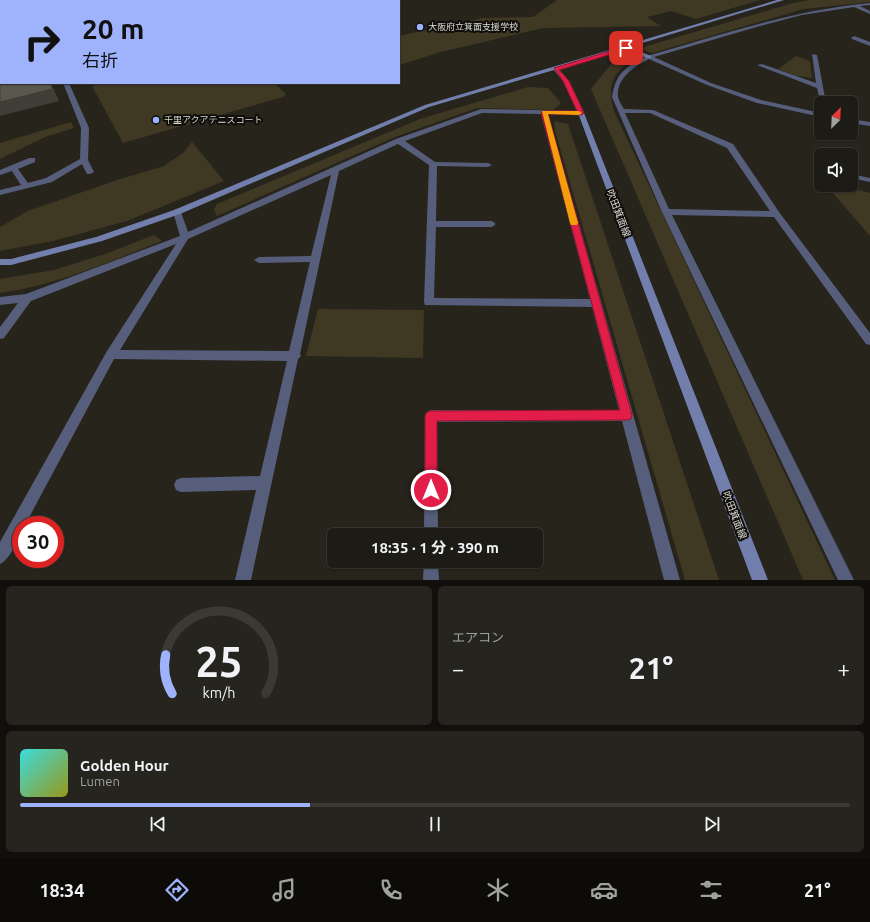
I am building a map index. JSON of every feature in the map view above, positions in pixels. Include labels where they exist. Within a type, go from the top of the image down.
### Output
[{"type":"main road","points":[[0,262],[11,262],[99,239],[177,212],[427,106],[556,69],[782,0]]},
{"type":"main road","points":[[626,48],[649,57]]},
{"type":"main road","name":"吹田箕面線","points":[[556,69],[566,81],[581,113],[760,580]]},
{"type":"street","points":[[846,580],[666,212],[615,97],[617,82],[627,70],[649,57],[774,20],[812,11],[870,4]]},
{"type":"street","points":[[854,5],[870,13]]},
{"type":"street","points":[[854,38],[870,44]]},
{"type":"street","points":[[814,55],[822,96]]},
{"type":"street","points":[[649,57],[709,84],[760,102],[814,114]]},
{"type":"street","points":[[760,65],[820,87]]},
{"type":"street","points":[[66,84],[85,128],[84,160],[90,172]]},
{"type":"street","points":[[620,111],[651,111],[730,146],[776,214],[870,341]]},
{"type":"street","points":[[0,301],[27,298],[185,237],[399,141],[481,112],[581,113]]},
{"type":"street","points":[[544,112],[672,580]]},
{"type":"street","points":[[858,122],[870,124]]},
{"type":"street","points":[[399,141],[433,164],[488,165]]},
{"type":"street","points":[[0,173],[14,169],[32,160]]},
{"type":"street","points":[[0,193],[49,180],[84,160]]},
{"type":"street","points":[[433,164],[429,302],[595,303]]},
{"type":"street","points":[[243,580],[295,356],[336,168]]},
{"type":"street","points":[[14,169],[26,186]]},
{"type":"street","points":[[858,177],[870,180]]},
{"type":"street","points":[[177,212],[185,237]]},
{"type":"street","points":[[666,212],[776,214]]},
{"type":"street","points":[[432,224],[492,224]]},
{"type":"street","points":[[0,557],[111,354],[185,237]]},
{"type":"street","points":[[259,260],[316,259]]},
{"type":"street","points":[[0,334],[27,298]]},
{"type":"street","points":[[857,323],[870,326]]},
{"type":"street","points":[[111,354],[295,356]]},
{"type":"street","points":[[431,528],[431,416],[627,415]]},
{"type":"street","points":[[181,485],[266,483]]},
{"type":"street","points":[[430,580],[431,568]]},
{"type":"shaded area","points":[[557,0],[760,0],[696,19],[671,11],[647,17],[661,26],[543,28],[441,52],[400,65],[400,36],[483,18],[533,17]]},
{"type":"shaded area","points":[[810,0],[870,0],[870,2],[804,9],[652,53],[643,50],[644,47],[793,3]]},
{"type":"shaded area","points":[[630,55],[637,55],[640,57],[624,66],[614,78],[611,93],[614,111],[835,580],[803,580],[591,89],[611,64]]},
{"type":"shaded area","points":[[796,56],[810,61],[812,78],[797,76],[778,69]]},
{"type":"shaded area","name":"千里アクアテニスコート","points":[[100,84],[275,84],[286,94],[283,97],[123,143],[92,86]]},
{"type":"shaded area","points":[[528,87],[548,88],[561,103],[553,110],[477,108],[395,137],[217,216],[214,210],[217,204],[420,119]]},
{"type":"shaded area","points":[[554,121],[568,124],[719,580],[685,580],[555,131]]},
{"type":"shaded area","points":[[71,122],[74,128],[45,137],[0,159],[0,143]]},
{"type":"shaded area","points":[[192,142],[224,181],[127,221],[53,241],[0,251],[0,227],[28,211],[117,180],[164,166],[183,153]]},
{"type":"shaded area","points":[[858,190],[870,193],[870,236],[832,192],[858,192]]},
{"type":"shaded area","points":[[154,235],[162,241],[62,279],[0,293],[0,279],[54,270],[105,254]]},
{"type":"shaded area","points":[[318,309],[424,310],[423,358],[306,356]]},
{"type":"building","points":[[0,84],[50,84],[52,89],[0,102]]},
{"type":"slow traffic","points":[[574,223],[544,112],[579,113]]},
{"type":"place","name":"大阪府立箕面支援学校","points":[[420,27]]},
{"type":"place","name":"千里アクアテニスコート","points":[[156,120]]},
{"type":"route","points":[[431,490],[431,416],[627,415],[595,303],[544,112],[581,113],[566,81],[556,69],[626,48]]}]
